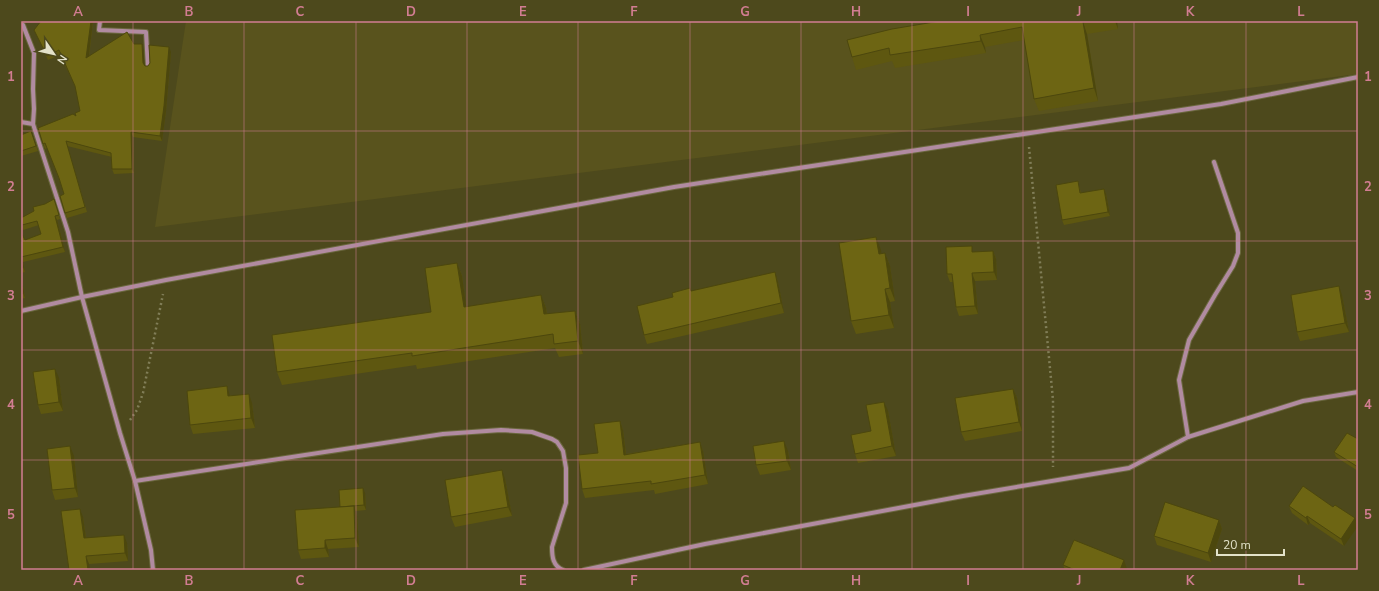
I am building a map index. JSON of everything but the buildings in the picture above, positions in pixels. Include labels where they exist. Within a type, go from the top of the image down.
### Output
[{"type":"street","points":[[100,21],[98,30],[146,32],[148,68]]},
{"type":"street","points":[[23,24],[34,53],[33,124],[68,232],[82,297],[135,481],[151,550],[153,570]]},
{"type":"street","points":[[21,311],[166,280],[674,187],[1221,104],[1358,77]]},
{"type":"street","points":[[21,122],[33,124]]},
{"type":"street","points":[[1188,438],[1179,380],[1189,340],[1233,266],[1238,253],[1238,233],[1214,162]]},
{"type":"street","points":[[584,570],[705,544],[963,496],[1129,468],[1188,438],[1303,401],[1358,392]]},
{"type":"street","points":[[135,481],[443,434],[501,430],[532,432],[552,439],[560,446],[563,452],[566,468],[566,503],[552,547],[554,564],[563,570]]},
{"type":"path","points":[[1028,133],[1053,400],[1053,481]]},
{"type":"path","points":[[120,433],[137,410],[143,393],[166,280]]},
{"type":"shaded area","points":[[186,21],[1358,21],[1358,74],[155,227]]}]
